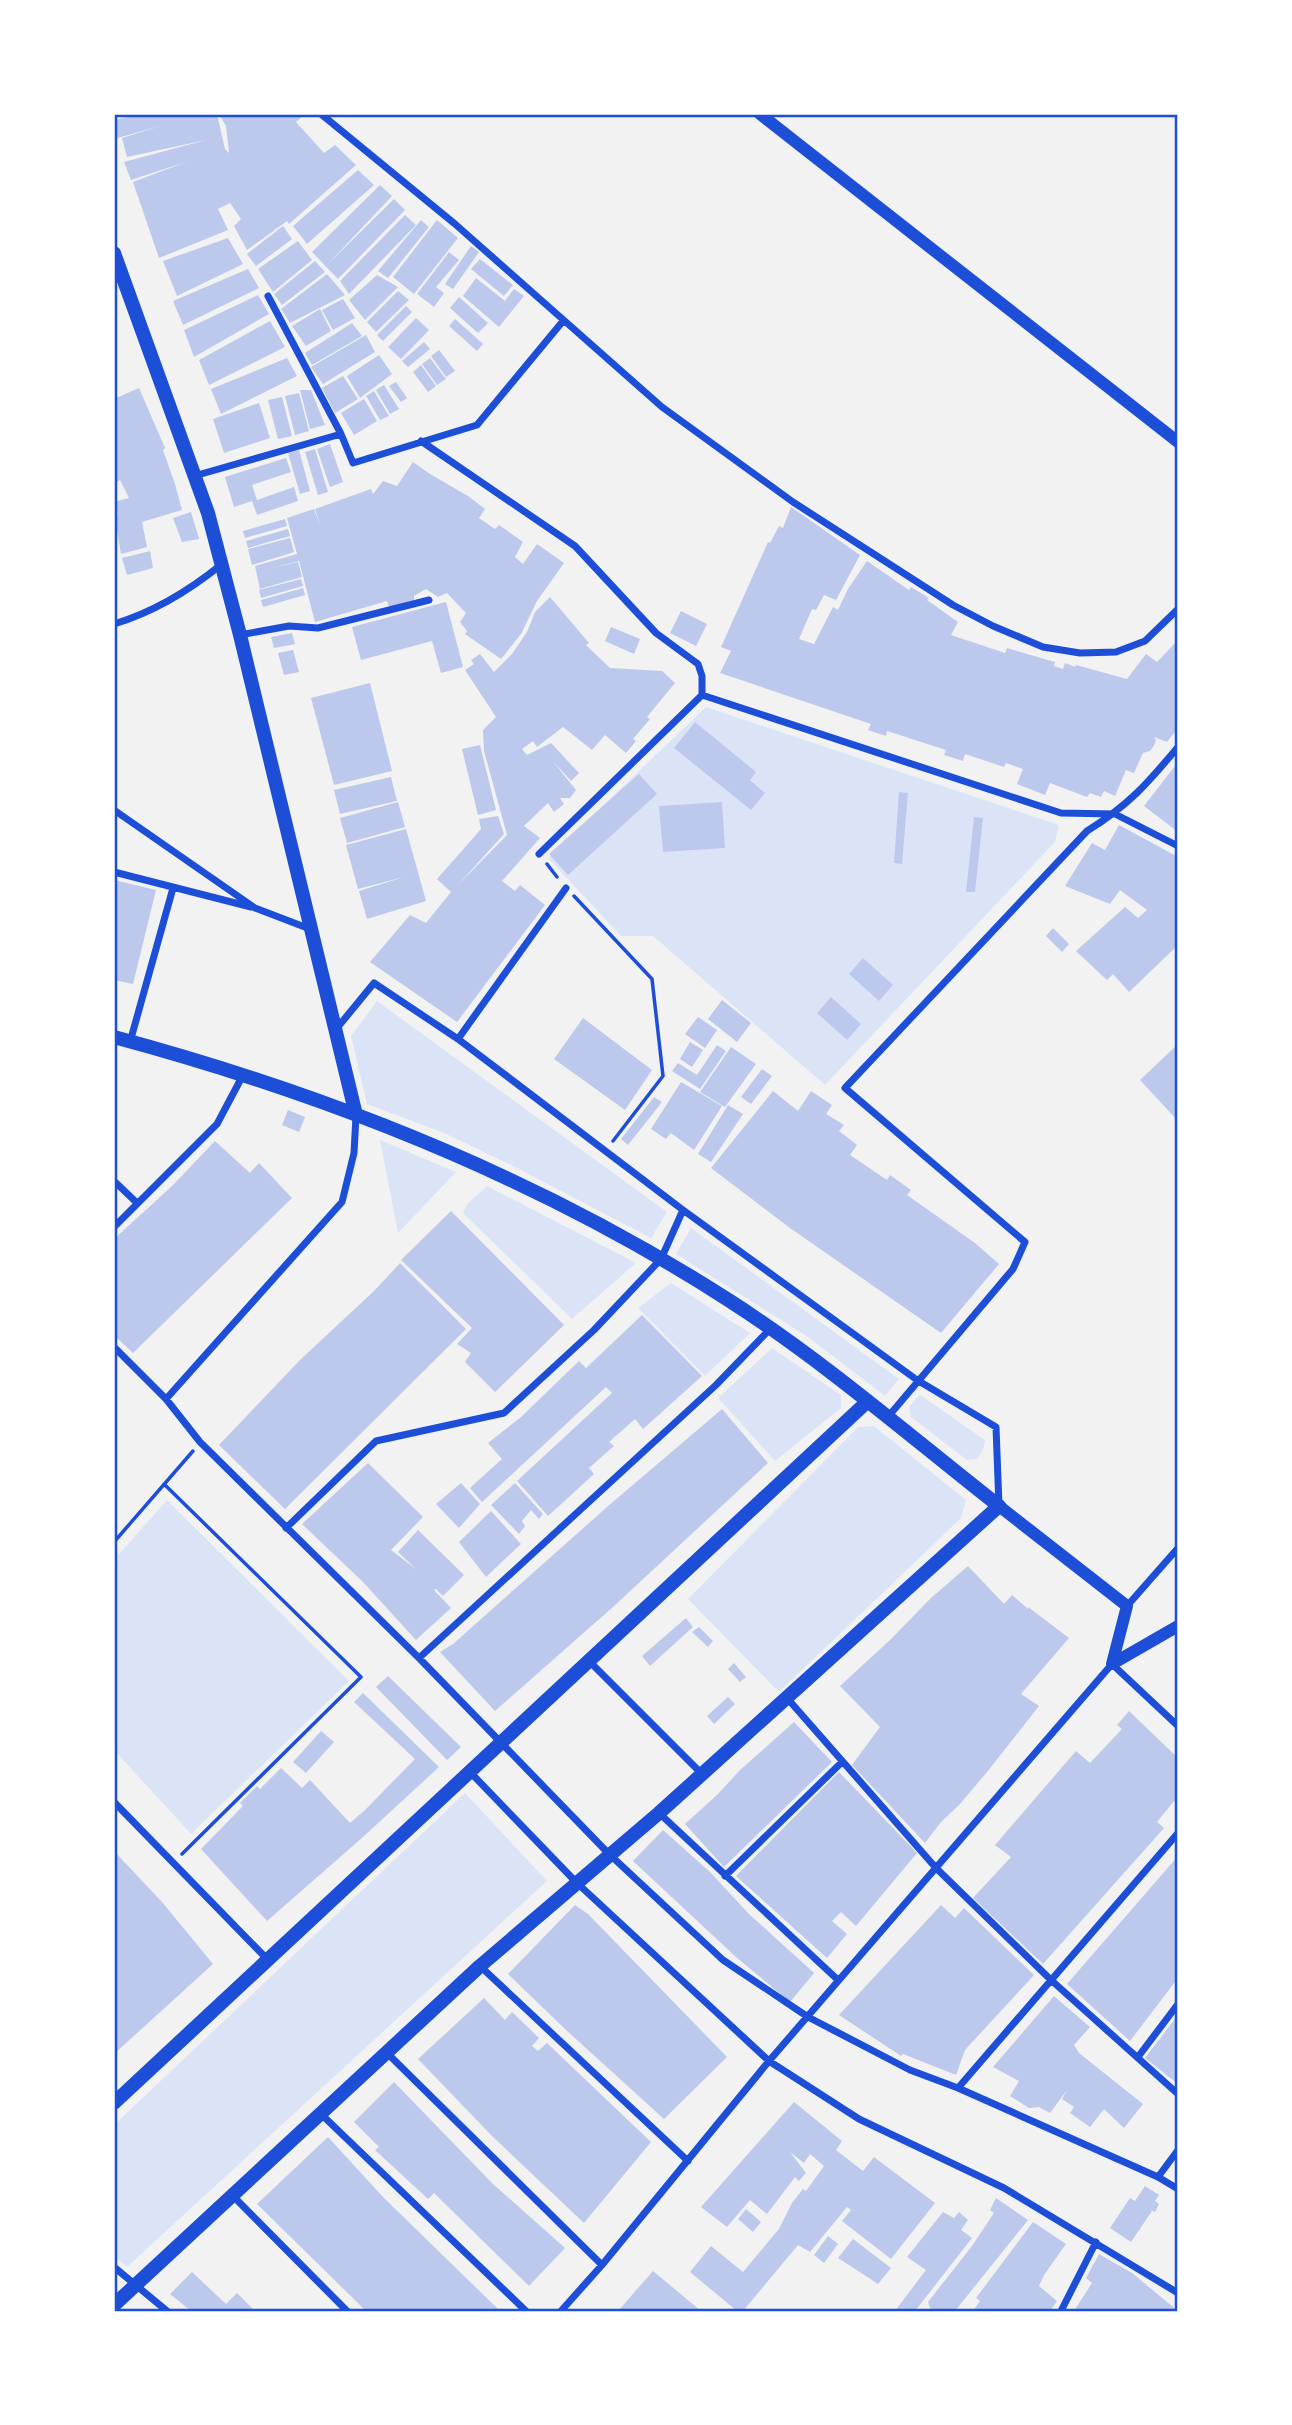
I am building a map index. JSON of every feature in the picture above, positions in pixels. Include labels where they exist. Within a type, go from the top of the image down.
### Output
[{"type":"main road","points":[[115,262],[208,513],[356,1115]]},
{"type":"main road","points":[[114,1037],[243,1075],[356,1115],[478,1164],[586,1216],[771,1328],[868,1401],[999,1506],[659,1813],[480,1966],[114,2305]]},
{"type":"main road","points":[[114,2103],[591,1662],[868,1401]]},
{"type":"street","points":[[321,114],[455,224],[662,407],[793,502],[953,605],[993,626],[1043,646],[1080,653],[1116,652],[1145,641],[1178,610]]},
{"type":"street","points":[[760,114],[1178,442]]},
{"type":"street","points":[[268,296],[341,433],[353,463],[477,425],[563,321]]},
{"type":"street","points":[[194,475],[341,433]]},
{"type":"street","points":[[421,441],[575,546],[656,633],[698,664],[702,676],[702,695],[539,854]]},
{"type":"street","points":[[114,624],[130,620],[193,587],[222,563]]},
{"type":"street","points":[[240,635],[289,626],[318,628],[429,600]]},
{"type":"street","points":[[702,695],[1061,813],[1115,814],[1178,846]]},
{"type":"street","points":[[887,1418],[1013,1269],[1025,1242],[845,1088],[1087,831],[1115,814],[1137,796],[1178,747]]},
{"type":"street","points":[[114,810],[255,908]]},
{"type":"street","points":[[114,872],[255,908],[311,929]]},
{"type":"street","points":[[130,1042],[173,888]]},
{"type":"street","points":[[458,1039],[566,888]]},
{"type":"street","points":[[336,1030],[374,983],[458,1039],[684,1210],[917,1380],[996,1427],[999,1506],[1127,1605]]},
{"type":"street","points":[[114,1227],[216,1124],[243,1075]]},
{"type":"street","points":[[166,1399],[342,1202],[354,1153],[356,1115]]},
{"type":"street","points":[[114,1181],[136,1202]]},
{"type":"street","points":[[286,1528],[376,1441],[505,1413],[594,1330],[661,1259],[684,1210]]},
{"type":"street","points":[[419,1658],[716,1385],[771,1328]]},
{"type":"street","points":[[114,1347],[166,1399],[201,1442],[419,1658],[609,1854],[723,1960],[808,2017],[910,2070],[958,2088],[1158,2177],[1178,2189]]},
{"type":"street","points":[[1112,1664],[1127,1605],[1178,1548]]},
{"type":"street","points":[[562,2311],[769,2061],[1112,1664],[1178,1626]]},
{"type":"street","points":[[591,1662],[702,1774]]},
{"type":"street","points":[[1112,1664],[1178,1726]]},
{"type":"street","points":[[786,1698],[936,1868],[1051,1980],[1178,2094]]},
{"type":"street","points":[[724,1875],[842,1762]]},
{"type":"street","points":[[470,1772],[577,1883],[769,2061],[859,2119],[1004,2188],[1178,2293]]},
{"type":"street","points":[[114,1802],[268,1960]]},
{"type":"street","points":[[659,1813],[838,1980]]},
{"type":"street","points":[[958,2088],[1178,1833]]},
{"type":"street","points":[[480,1966],[688,2161]]},
{"type":"street","points":[[1138,2057],[1178,2004]]},
{"type":"street","points":[[387,2053],[602,2265]]},
{"type":"street","points":[[321,2113],[526,2311]]},
{"type":"street","points":[[1158,2177],[1178,2150]]},
{"type":"street","points":[[233,2196],[347,2311]]},
{"type":"street","points":[[1061,2311],[1096,2242]]},
{"type":"street","points":[[114,2267],[167,2311]]},
{"type":"path","points":[[539,854],[566,888],[652,979],[663,1076],[606,1150]]},
{"type":"path","points":[[114,1542],[201,1442]]},
{"type":"path","points":[[164,1484],[360,1677],[173,1863]]},
{"type":"shaded area","points":[[706,707],[1059,825],[1055,842],[825,1085],[653,936],[621,936],[548,858]]},
{"type":"shaded area","points":[[377,1001],[667,1212],[651,1238],[442,1132],[367,1104],[351,1036]]},
{"type":"shaded area","points":[[380,1140],[456,1172],[398,1233]]},
{"type":"shaded area","points":[[487,1186],[636,1263],[572,1319],[463,1213],[467,1204]]},
{"type":"shaded area","points":[[691,1228],[899,1379],[885,1396],[808,1337],[676,1254]]},
{"type":"shaded area","points":[[671,1283],[750,1333],[705,1376],[638,1308]]},
{"type":"shaded area","points":[[772,1348],[841,1395],[841,1408],[775,1461],[718,1398]]},
{"type":"shaded area","points":[[920,1395],[985,1440],[977,1459],[967,1460],[911,1417],[909,1406]]},
{"type":"shaded area","points":[[874,1426],[966,1500],[961,1518],[779,1692],[688,1599],[858,1427]]},
{"type":"shaded area","points":[[167,1500],[349,1681],[191,1834],[114,1750],[114,1560]]},
{"type":"shaded area","points":[[465,1793],[547,1881],[127,2267],[114,2256],[114,2125]]},
{"type":"building","points":[[141,114],[217,114],[225,149],[229,153],[226,126],[219,114],[305,114],[296,122],[324,153],[335,145],[356,165],[289,224],[287,221],[247,250],[234,226],[241,219],[230,203],[218,209],[228,230],[159,258],[133,182],[186,162],[131,180],[124,162],[206,140],[127,157],[122,138],[160,126],[114,139],[114,120]]},
{"type":"building","points":[[358,170],[374,185],[307,244],[293,226]]},
{"type":"building","points":[[380,185],[392,196],[328,264],[394,199],[405,210],[338,279],[312,252]]},
{"type":"building","points":[[405,215],[416,225],[349,294],[340,281]]},
{"type":"building","points":[[421,220],[429,227],[388,278],[378,271]]},
{"type":"building","points":[[437,220],[458,238],[414,294],[393,277]]},
{"type":"building","points":[[283,226],[292,239],[256,266],[247,254]]},
{"type":"building","points":[[228,238],[243,264],[177,296],[163,261]]},
{"type":"building","points":[[298,241],[312,260],[273,292],[258,269]]},
{"type":"building","points":[[471,246],[479,252],[453,289],[445,284]]},
{"type":"building","points":[[449,252],[459,260],[436,287],[444,293],[434,307],[417,294]]},
{"type":"building","points":[[480,259],[513,285],[504,296],[471,269]]},
{"type":"building","points":[[315,261],[325,272],[282,305],[274,294]]},
{"type":"building","points":[[248,269],[259,288],[183,325],[173,301]]},
{"type":"building","points":[[327,274],[345,295],[290,323],[281,309]]},
{"type":"building","points":[[377,275],[398,287],[365,320],[349,300]]},
{"type":"building","points":[[476,278],[505,301],[514,289],[524,296],[499,327],[463,296]]},
{"type":"building","points":[[398,291],[409,300],[376,332],[367,322]]},
{"type":"building","points":[[258,295],[269,314],[194,357],[184,330]]},
{"type":"building","points":[[459,297],[488,323],[478,333],[450,308]]},
{"type":"building","points":[[343,299],[355,318],[333,330],[322,310]]},
{"type":"building","points":[[406,306],[412,312],[383,341],[377,335]]},
{"type":"building","points":[[320,309],[331,331],[306,346],[292,326]]},
{"type":"building","points":[[416,318],[429,330],[401,359],[388,347]]},
{"type":"building","points":[[455,319],[483,344],[477,351],[449,326]]},
{"type":"building","points":[[270,321],[285,347],[209,385],[199,360]]},
{"type":"building","points":[[352,323],[362,336],[312,365],[305,353]]},
{"type":"building","points":[[366,335],[375,352],[323,384],[311,367]]},
{"type":"building","points":[[424,342],[430,349],[408,367],[402,361]]},
{"type":"building","points":[[439,350],[455,371],[446,377],[431,356]]},
{"type":"building","points":[[379,355],[392,374],[360,398],[347,376]]},
{"type":"building","points":[[287,358],[297,376],[221,414],[211,389]]},
{"type":"building","points":[[430,358],[446,379],[437,385],[422,364]]},
{"type":"building","points":[[421,365],[436,386],[428,392],[413,372]]},
{"type":"building","points":[[343,376],[358,399],[335,413],[322,388]]},
{"type":"building","points":[[396,382],[407,398],[401,402],[389,386]]},
{"type":"building","points":[[384,385],[399,409],[390,414],[376,390]]},
{"type":"building","points":[[139,388],[165,448],[163,450],[182,510],[142,522],[147,547],[121,554],[117,530],[114,531],[114,516],[118,514],[114,502],[129,498],[120,480],[114,484],[114,399]]},
{"type":"building","points":[[300,390],[311,390],[325,425],[310,429]]},
{"type":"building","points":[[374,391],[389,416],[380,420],[366,396]]},
{"type":"building","points":[[299,393],[309,431],[295,435],[285,396]]},
{"type":"building","points":[[282,397],[292,436],[278,439],[268,400]]},
{"type":"building","points":[[364,399],[377,421],[354,435],[341,413]]},
{"type":"building","points":[[259,403],[270,438],[224,453],[213,419]]},
{"type":"building","points":[[330,444],[343,482],[330,487],[317,449]]},
{"type":"building","points":[[315,449],[328,492],[318,495],[305,452]]},
{"type":"building","points":[[299,450],[310,491],[300,494],[288,453]]},
{"type":"building","points":[[286,458],[291,472],[252,485],[257,500],[294,487],[298,501],[257,515],[252,501],[234,507],[225,477]]},
{"type":"building","points":[[413,462],[485,509],[479,518],[495,529],[499,525],[523,542],[515,557],[523,564],[537,544],[564,563],[537,601],[521,634],[501,659],[465,634],[467,631],[460,622],[466,613],[447,593],[438,597],[426,589],[414,596],[414,600],[389,607],[387,601],[315,622],[299,561],[269,569],[298,562],[302,577],[260,589],[255,566],[297,554],[287,518],[314,509],[320,525],[315,509],[371,489],[373,494],[383,481],[397,486]]},
{"type":"building","points":[[791,507],[860,555],[836,600],[824,595],[816,610],[812,609],[799,639],[814,644],[833,607],[838,610],[867,561],[909,590],[911,587],[929,598],[927,600],[958,622],[951,635],[1005,653],[1007,648],[1055,662],[1054,666],[1063,669],[1065,663],[1127,679],[1146,654],[1157,662],[1178,640],[1178,728],[1167,742],[1154,737],[1156,741],[1153,747],[1143,753],[1134,773],[1126,770],[1115,796],[1104,791],[1101,797],[1090,793],[1087,797],[1050,783],[1045,795],[1017,784],[1023,769],[1006,763],[1004,767],[965,754],[963,761],[944,755],[946,750],[887,731],[886,736],[868,730],[871,724],[720,673],[731,651],[721,647],[768,542],[770,543],[779,526],[783,528]]},
{"type":"building","points":[[191,512],[199,539],[182,542],[173,518]]},
{"type":"building","points":[[285,519],[287,526],[245,538],[243,531]]},
{"type":"building","points":[[288,529],[290,536],[248,548],[246,541]]},
{"type":"building","points":[[290,538],[294,552],[252,565],[248,549]]},
{"type":"building","points":[[150,551],[153,568],[127,575],[122,558]]},
{"type":"building","points":[[301,579],[303,586],[261,598],[259,590]]},
{"type":"building","points":[[303,588],[305,595],[263,607],[261,600]]},
{"type":"building","points":[[550,597],[589,643],[586,645],[610,668],[662,671],[675,683],[647,717],[650,719],[633,739],[636,741],[626,753],[605,735],[592,750],[563,727],[537,747],[533,741],[522,749],[527,755],[551,743],[579,773],[571,781],[552,760],[576,790],[570,798],[560,798],[564,804],[554,812],[548,803],[524,826],[540,838],[502,881],[515,891],[520,885],[545,905],[457,1022],[370,962],[410,915],[426,923],[451,892],[437,879],[481,829],[479,819],[498,816],[504,834],[457,886],[507,835],[484,751],[483,730],[496,717],[465,670],[474,664],[471,660],[480,654],[494,672],[512,654],[527,632],[535,612]]},
{"type":"building","points":[[446,602],[463,667],[441,673],[432,641],[361,660],[352,627]]},
{"type":"building","points":[[681,611],[707,624],[696,646],[670,633]]},
{"type":"building","points":[[611,627],[640,639],[634,654],[605,641]]},
{"type":"building","points":[[292,633],[295,644],[274,648],[271,637]]},
{"type":"building","points":[[293,650],[299,672],[284,675],[278,653]]},
{"type":"building","points":[[370,683],[392,771],[334,785],[311,698]]},
{"type":"building","points":[[695,722],[756,772],[750,780],[765,793],[751,810],[674,748]]},
{"type":"building","points":[[480,745],[496,810],[478,815],[462,749]]},
{"type":"building","points":[[1178,762],[1178,832],[1144,806]]},
{"type":"building","points":[[639,774],[657,794],[568,875],[549,854]]},
{"type":"building","points":[[391,777],[397,801],[340,814],[334,790]]},
{"type":"building","points":[[899,792],[908,793],[902,864],[894,863]]},
{"type":"building","points":[[398,802],[405,827],[347,843],[340,818]]},
{"type":"building","points":[[722,802],[725,848],[663,852],[659,806]]},
{"type":"building","points":[[974,817],[983,818],[975,892],[966,892]]},
{"type":"building","points":[[1119,825],[1178,857],[1178,945],[1129,992],[1113,974],[1107,980],[1076,951],[1125,907],[1138,918],[1147,910],[1120,890],[1110,904],[1065,886],[1092,843],[1105,850]]},
{"type":"building","points":[[406,829],[426,901],[367,919],[359,891],[404,877],[358,889],[346,845]]},
{"type":"building","points":[[114,880],[156,890],[133,984],[114,980]]},
{"type":"building","points":[[1053,928],[1069,944],[1062,952],[1046,936]]},
{"type":"building","points":[[863,958],[893,985],[879,1001],[849,974]]},
{"type":"building","points":[[831,997],[861,1024],[847,1040],[817,1013]]},
{"type":"building","points":[[722,1000],[751,1023],[737,1042],[708,1019]]},
{"type":"building","points":[[698,1017],[717,1030],[705,1048],[685,1034]]},
{"type":"building","points":[[583,1018],[652,1070],[625,1110],[554,1059]]},
{"type":"building","points":[[690,1042],[703,1050],[692,1067],[680,1059]]},
{"type":"building","points":[[1178,1044],[1178,1121],[1140,1080]]},
{"type":"building","points":[[717,1045],[726,1051],[700,1089],[672,1071],[678,1063],[697,1075]]},
{"type":"building","points":[[731,1047],[756,1064],[725,1107],[700,1092]]},
{"type":"building","points":[[762,1069],[772,1076],[751,1104],[741,1097]]},
{"type":"building","points":[[681,1082],[722,1106],[694,1150],[671,1133],[666,1139],[651,1129]]},
{"type":"building","points":[[773,1091],[798,1111],[811,1091],[832,1105],[826,1114],[844,1125],[839,1131],[857,1145],[850,1155],[887,1180],[890,1175],[911,1190],[907,1195],[975,1243],[999,1264],[941,1333],[790,1228],[711,1168]]},
{"type":"building","points":[[654,1097],[662,1102],[628,1145],[621,1139]]},
{"type":"building","points":[[728,1105],[743,1114],[711,1162],[698,1154]]},
{"type":"building","points":[[288,1110],[305,1117],[299,1132],[282,1125]]},
{"type":"building","points":[[215,1141],[250,1173],[259,1163],[292,1198],[133,1353],[114,1335],[114,1239],[172,1186]]},
{"type":"building","points":[[451,1211],[564,1325],[495,1392],[465,1362],[471,1353],[457,1344],[472,1328],[401,1260]]},
{"type":"building","points":[[400,1263],[466,1329],[285,1509],[219,1445],[300,1360]]},
{"type":"building","points":[[642,1315],[702,1376],[643,1429],[635,1419],[609,1442],[614,1446],[589,1468],[594,1474],[548,1516],[517,1481],[612,1393],[606,1387],[482,1502],[470,1488],[502,1459],[488,1443],[521,1417],[579,1361],[586,1368]]},
{"type":"building","points":[[722,1409],[768,1463],[613,1607],[495,1711],[440,1652],[453,1644]]},
{"type":"building","points":[[368,1463],[423,1517],[391,1550],[416,1569],[398,1552],[418,1530],[464,1575],[443,1596],[434,1590],[451,1608],[416,1640],[362,1581],[302,1524]]},
{"type":"building","points":[[461,1483],[480,1504],[459,1528],[436,1504]]},
{"type":"building","points":[[515,1483],[543,1514],[539,1519],[531,1510],[522,1521],[525,1526],[519,1534],[491,1505]]},
{"type":"building","points":[[491,1511],[521,1544],[486,1577],[459,1542]]},
{"type":"building","points":[[968,1566],[1004,1604],[1012,1595],[1069,1638],[1021,1694],[1039,1706],[987,1772],[925,1843],[852,1765],[880,1727],[840,1686]]},
{"type":"building","points":[[686,1618],[693,1627],[650,1666],[642,1656]]},
{"type":"building","points":[[699,1627],[713,1641],[708,1647],[692,1632]]},
{"type":"building","points":[[734,1663],[746,1677],[740,1682],[728,1669]]},
{"type":"building","points":[[388,1676],[461,1747],[447,1760],[376,1687]]},
{"type":"building","points":[[363,1693],[439,1767],[267,1921],[201,1849],[243,1806],[240,1803],[257,1786],[260,1789],[281,1768],[302,1788],[310,1780],[350,1823],[365,1810],[415,1759],[354,1702]]},
{"type":"building","points":[[728,1697],[735,1704],[714,1724],[707,1716]]},
{"type":"building","points":[[1129,1711],[1178,1758],[1178,1796],[1157,1822],[1164,1828],[1043,1964],[973,1898],[1011,1857],[995,1845],[1076,1751],[1090,1763],[1122,1729],[1117,1725]]},
{"type":"building","points":[[794,1722],[832,1762],[724,1867],[685,1824]]},
{"type":"building","points":[[321,1731],[334,1742],[306,1773],[293,1762]]},
{"type":"building","points":[[839,1772],[917,1853],[856,1926],[841,1912],[832,1921],[847,1934],[827,1958],[736,1876]]},
{"type":"building","points":[[663,1830],[814,1973],[790,2002],[736,1957],[633,1861]]},
{"type":"building","points":[[114,1851],[162,1902],[213,1964],[114,2054]]},
{"type":"building","points":[[1178,1856],[1178,1978],[1130,2041],[1067,1984]]},
{"type":"building","points":[[575,1905],[588,1914],[727,2057],[664,2119],[508,1974]]},
{"type":"building","points":[[941,1905],[955,1918],[964,1908],[1034,1975],[965,2050],[956,2075],[903,2054],[901,2056],[839,2015]]},
{"type":"building","points":[[1054,1996],[1090,2027],[1074,2045],[1079,2053],[1143,2104],[1124,2128],[1104,2109],[1090,2127],[1070,2113],[1074,2107],[1062,2099],[1067,2090],[1050,2113],[1039,2107],[1029,2108],[1010,2096],[1019,2081],[993,2067]]},
{"type":"building","points":[[484,1998],[505,2020],[512,2012],[539,2038],[532,2046],[538,2051],[547,2043],[651,2142],[584,2223],[492,2136],[418,2059]]},
{"type":"building","points":[[1178,2015],[1178,2084],[1145,2058]]},
{"type":"building","points":[[394,2082],[493,2184],[565,2248],[529,2286],[434,2193],[428,2199],[375,2150],[379,2147],[354,2122]]},
{"type":"building","points":[[794,2102],[842,2141],[836,2150],[863,2171],[874,2157],[935,2203],[891,2259],[842,2221],[851,2210],[847,2207],[810,2252],[798,2245],[743,2311],[737,2311],[690,2272],[711,2246],[743,2272],[779,2229],[792,2203],[803,2189],[806,2191],[824,2166],[810,2154],[804,2163],[790,2152],[806,2173],[799,2181],[795,2177],[767,2214],[750,2200],[727,2227],[701,2207]]},
{"type":"building","points":[[328,2137],[383,2197],[500,2311],[366,2311],[257,2204]]},
{"type":"building","points":[[1145,2186],[1159,2195],[1155,2201],[1159,2204],[1155,2212],[1150,2209],[1152,2211],[1131,2242],[1110,2228],[1130,2198],[1135,2201]]},
{"type":"building","points":[[996,2198],[1028,2220],[955,2311],[931,2311],[928,2302],[994,2213],[990,2210]]},
{"type":"building","points":[[746,2209],[761,2222],[753,2232],[738,2219]]},
{"type":"building","points":[[943,2212],[954,2218],[959,2212],[968,2220],[961,2230],[972,2238],[915,2311],[895,2311],[926,2270],[907,2257]]},
{"type":"building","points":[[1033,2222],[1066,2244],[1039,2286],[1057,2301],[1050,2311],[973,2311],[980,2301],[976,2298]]},
{"type":"building","points":[[828,2236],[838,2244],[824,2263],[814,2255]]},
{"type":"building","points":[[853,2239],[891,2268],[878,2284],[838,2258]]},
{"type":"building","points":[[1099,2254],[1132,2273],[1178,2311],[1074,2311],[1092,2283],[1086,2278]]},
{"type":"building","points":[[653,2271],[701,2311],[618,2311]]},
{"type":"building","points":[[192,2272],[226,2304],[237,2293],[255,2311],[191,2311],[170,2294]]}]
